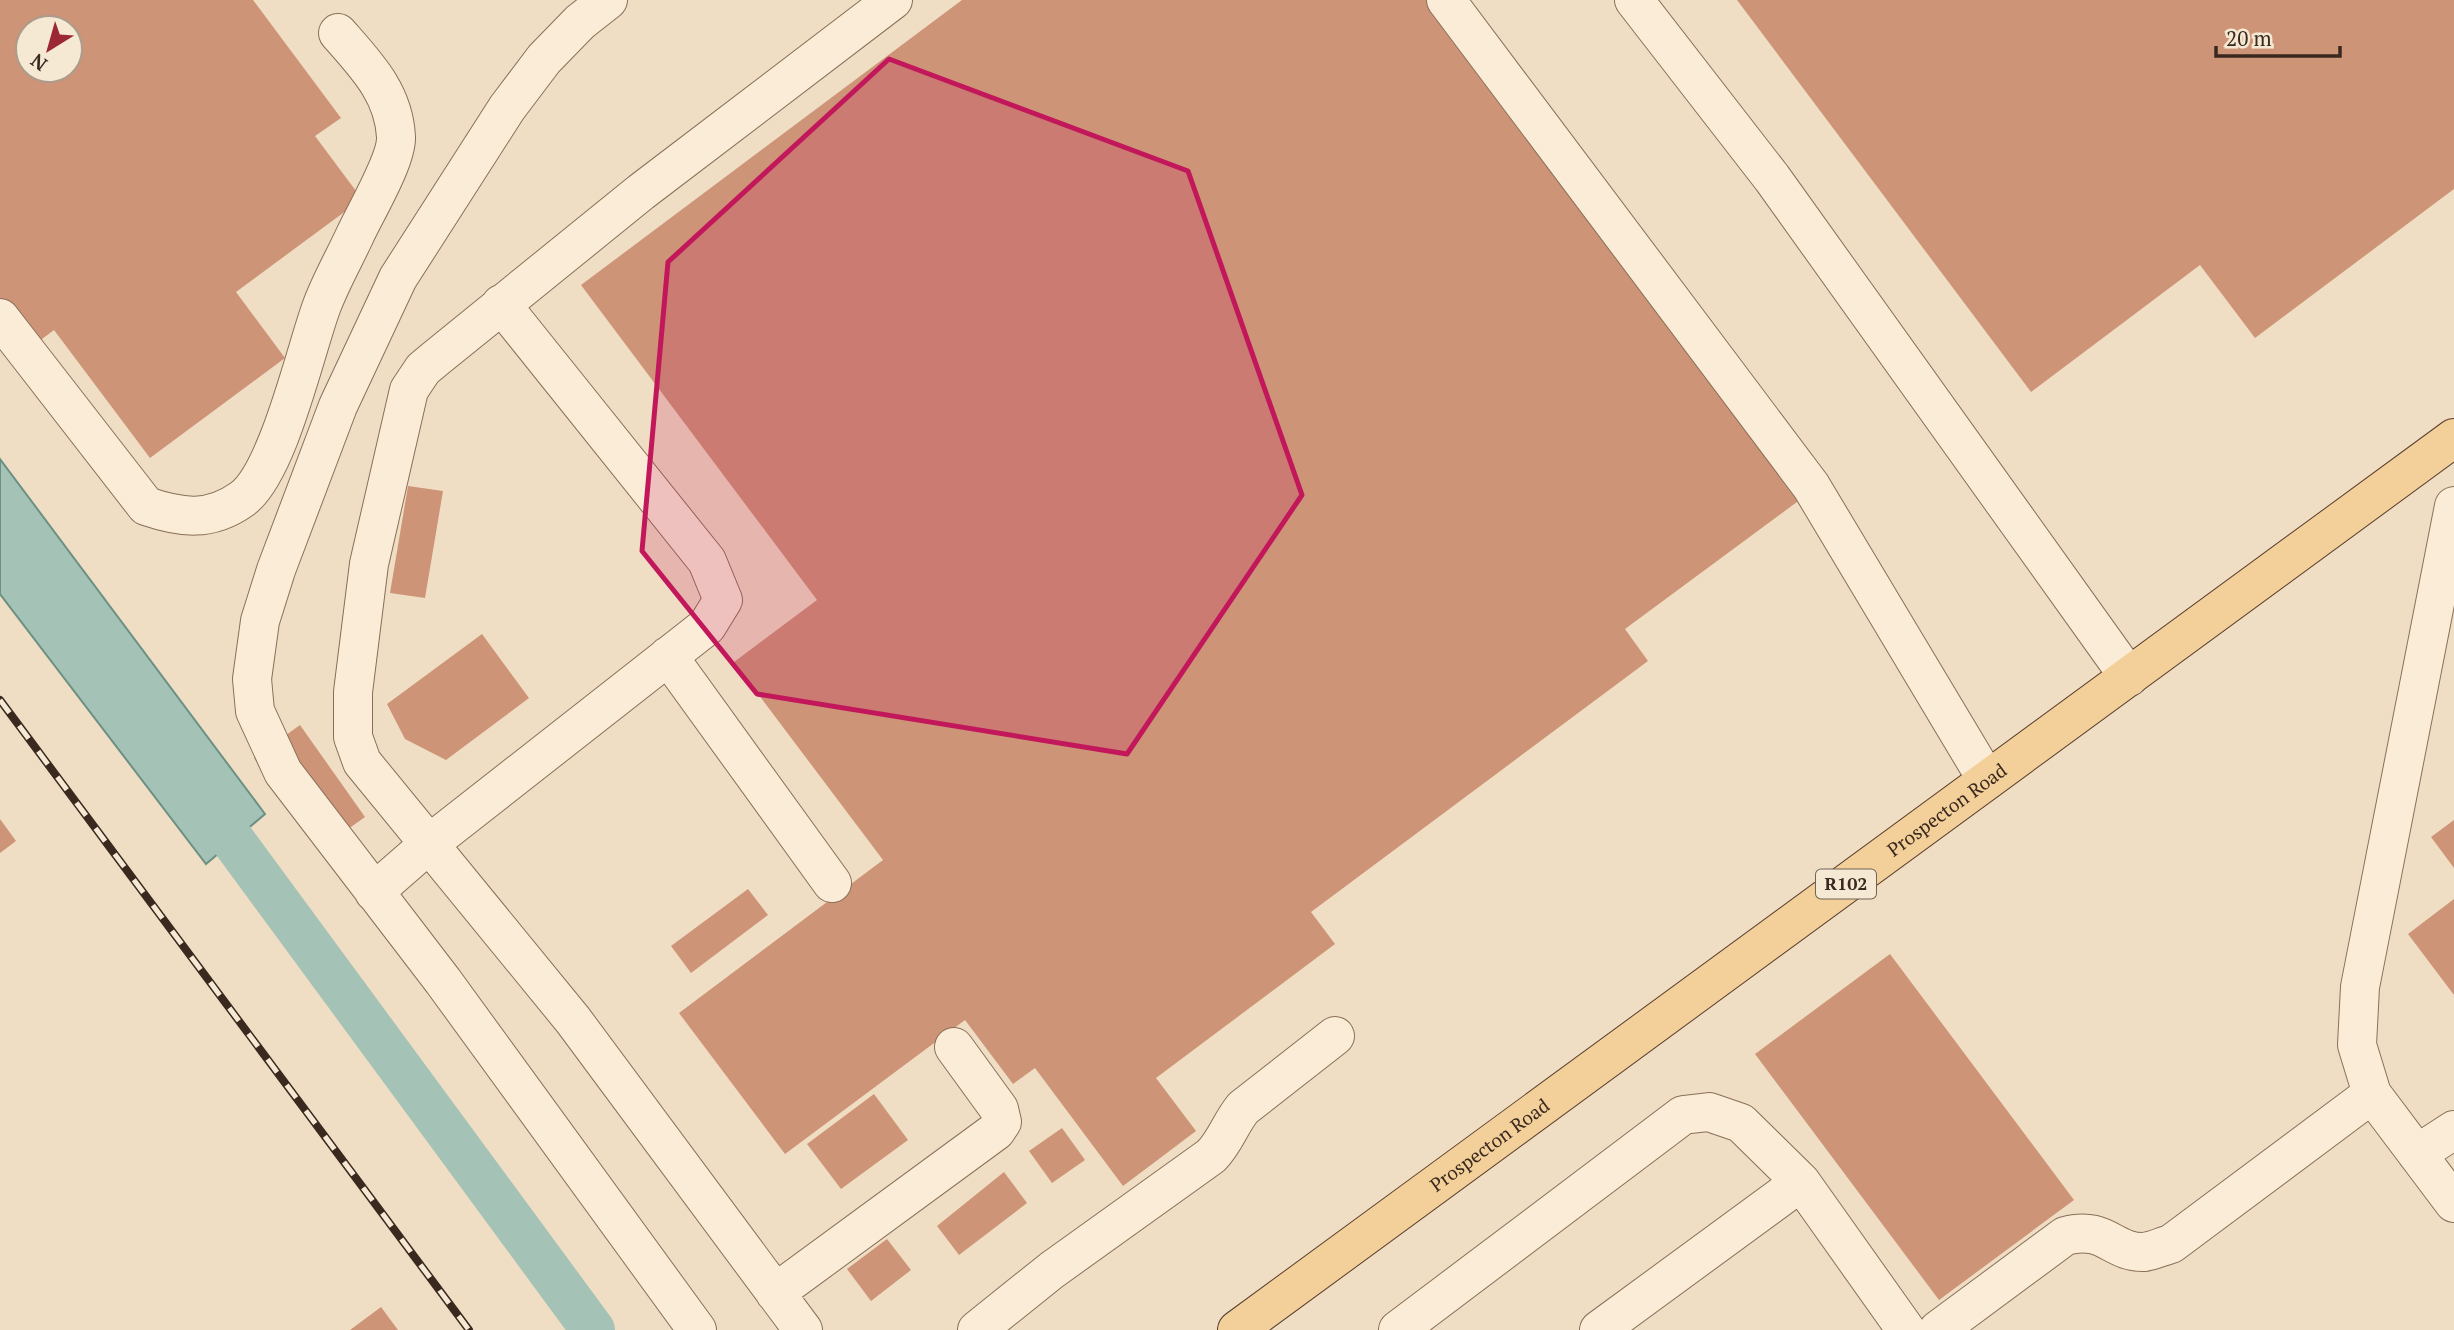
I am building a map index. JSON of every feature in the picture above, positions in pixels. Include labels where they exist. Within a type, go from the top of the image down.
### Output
[{"type":"main road","name":"Prospecton Road","points":[[1237,1330],[2454,438]]},
{"type":"lane","points":[[608,0],[580,22],[537,68],[507,108],[398,278],[338,406],[276,570],[260,621],[252,679],[255,711],[283,772],[374,891],[697,1330]]},
{"type":"lane","points":[[803,1330],[573,1020],[362,762],[353,737],[353,692],[369,564],[400,421],[414,380],[501,304],[641,192],[893,0]]},
{"type":"lane","points":[[1446,0],[1811,486],[1987,780]]},
{"type":"lane","points":[[1634,0],[1772,178],[2129,677]]},
{"type":"lane","points":[[0,318],[146,506],[177,516],[207,515],[243,498],[266,468],[322,305],[379,187],[396,141],[393,111],[377,79],[338,33]]},
{"type":"lane","points":[[374,891],[429,844],[707,626],[723,600],[718,582],[707,561],[501,304]]},
{"type":"lane","points":[[2454,506],[2360,987],[2357,1045],[2372,1094],[2454,1203]]},
{"type":"lane","points":[[668,656],[832,883]]},
{"type":"lane","points":[[977,1330],[1052,1270],[1210,1156],[1223,1145],[1234,1119],[1243,1108],[1335,1036]]},
{"type":"lane","points":[[775,1293],[996,1131],[1002,1122],[999,1109],[954,1047]]},
{"type":"lane","points":[[1938,1330],[2065,1236],[2084,1231],[2139,1251],[2171,1244],[2372,1094]]},
{"type":"lane","points":[[1398,1330],[1683,1115],[1709,1112],[1741,1123],[1801,1182],[1906,1330]]},
{"type":"lane","points":[[2417,1154],[2454,1130]]},
{"type":"lane","points":[[1600,1330],[1801,1182]]},
{"type":"highlighted area","points":[[889,59],[1188,171],[1302,495],[1127,754],[757,694],[642,551],[668,262]]},
{"type":"shaded area","points":[[0,459],[265,814],[206,864],[0,594]]},
{"type":"building","points":[[0,0],[253,0],[341,118],[315,136],[362,199],[236,292],[285,358],[150,458],[54,330],[30,348],[0,307]]},
{"type":"building","points":[[962,0],[1426,0],[1801,499],[1625,629],[1648,661],[1311,912],[1335,944],[1156,1078],[1196,1131],[1123,1186],[1035,1068],[1013,1084],[965,1020],[785,1154],[679,1013],[883,860],[734,662],[817,600],[581,285]]},
{"type":"building","points":[[1737,0],[2454,0],[2454,189],[2255,338],[2200,265],[2031,392]]},
{"type":"building","points":[[408,486],[443,491],[425,598],[390,593]]},
{"type":"building","points":[[482,634],[529,698],[446,760],[405,739],[387,704]]},
{"type":"building","points":[[300,725],[365,817],[320,849],[254,758]]},
{"type":"building","points":[[0,819],[16,841],[0,853]]},
{"type":"building","points":[[2454,820],[2454,868],[2431,837]]},
{"type":"building","points":[[748,889],[768,915],[691,973],[671,946]]},
{"type":"building","points":[[2454,899],[2454,995],[2408,934]]},
{"type":"building","points":[[1890,954],[2074,1200],[1939,1300],[1755,1054]]},
{"type":"building","points":[[874,1094],[908,1140],[841,1189],[807,1144]]},
{"type":"building","points":[[1062,1128],[1085,1160],[1052,1183],[1029,1151]]},
{"type":"building","points":[[1004,1172],[1027,1203],[959,1255],[937,1226]]},
{"type":"building","points":[[887,1239],[911,1270],[871,1301],[847,1269]]},
{"type":"building","points":[[381,1307],[398,1330],[350,1330]]},
{"type":"waterway","points":[[198,793],[593,1330]]},
{"type":"railway","points":[[0,700],[469,1330]]}]
